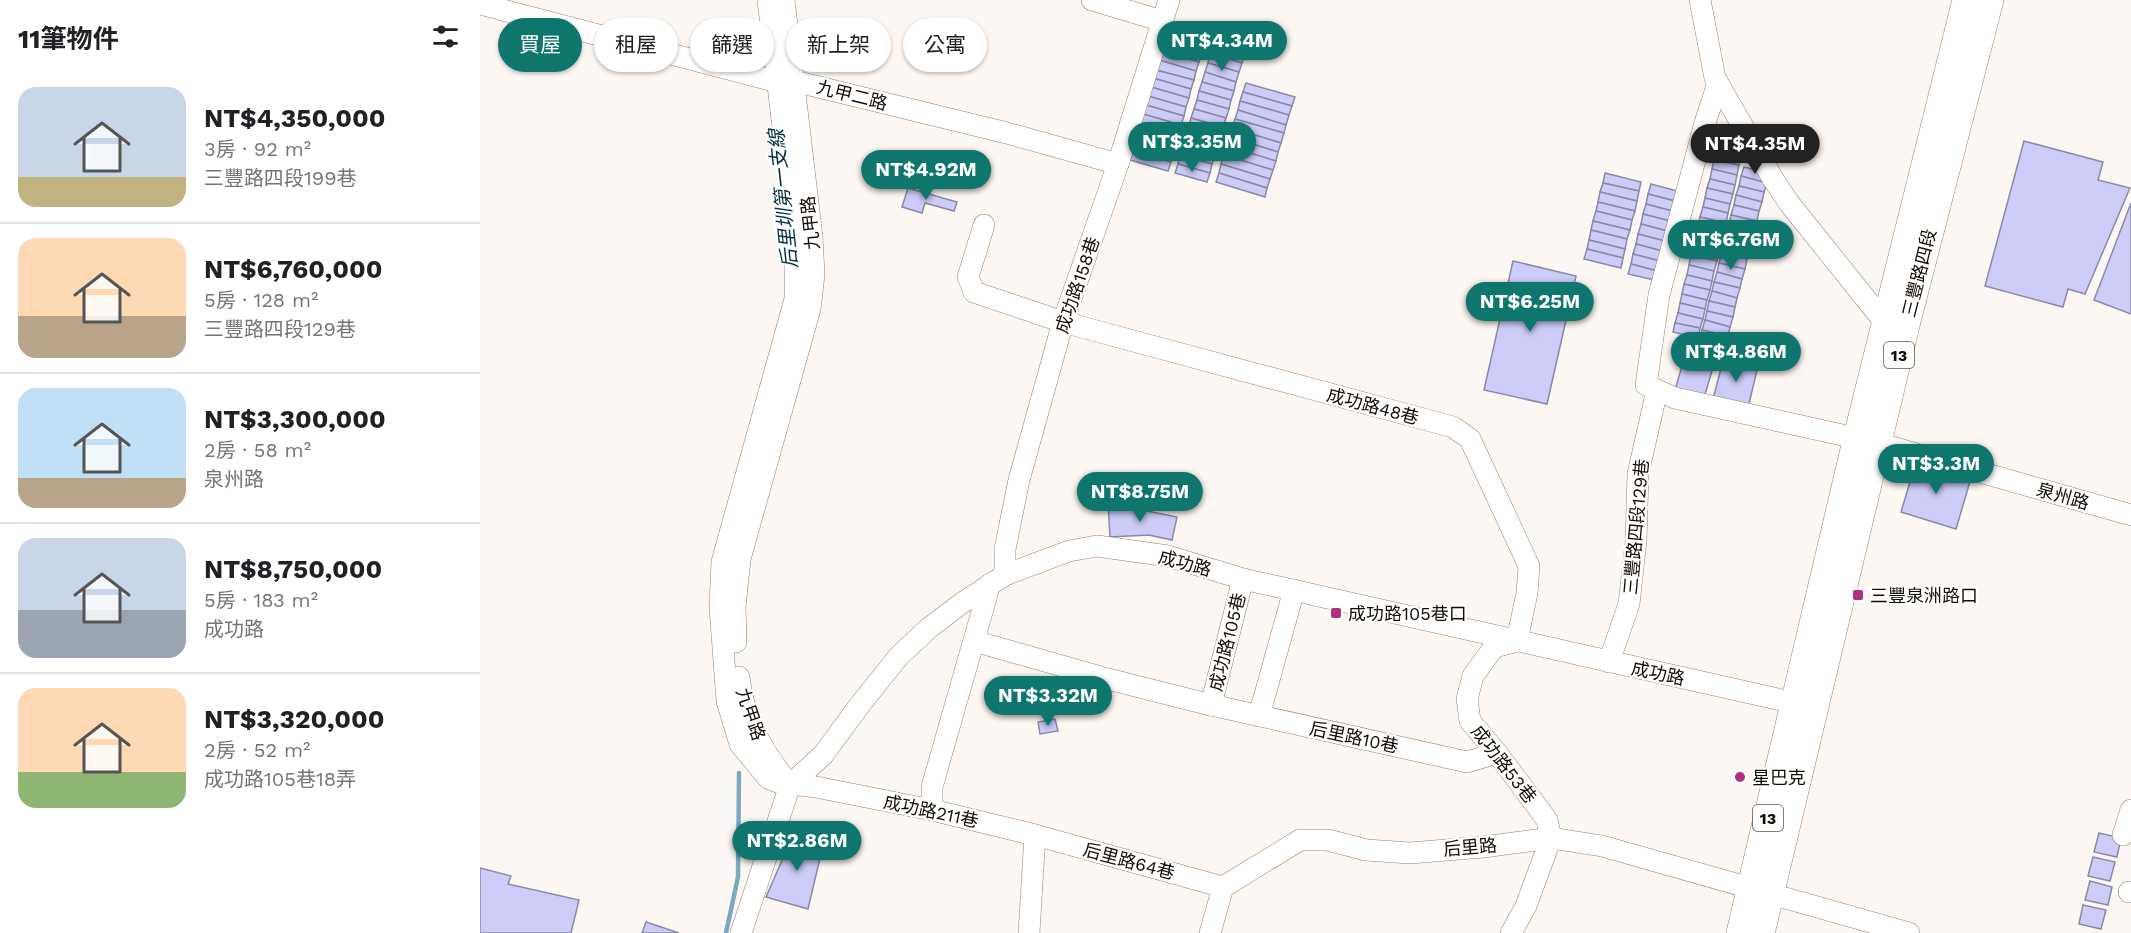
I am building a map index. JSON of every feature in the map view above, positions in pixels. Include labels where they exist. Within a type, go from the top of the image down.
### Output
[{"type":"main road","name":"三豐路四段","points":[[1761,933],[1761,892],[1896,325],[1966,0]]},
{"type":"main road","name":"三豐路四段","points":[[1896,325],[1990,0]]},
{"type":"main road","name":"三豐路四段","points":[[1740,933],[1761,892]]},
{"type":"street","name":"九甲路","points":[[768,0],[786,82],[812,237],[814,275],[810,309],[799,352],[751,512],[740,559],[735,607],[741,697],[754,734],[790,785]]},
{"type":"street","name":"九甲路","points":[[783,0],[786,82]]},
{"type":"street","points":[[1092,0],[1162,21]]},
{"type":"street","name":"成功路158巷","points":[[933,810],[933,787],[974,641],[997,580],[1019,480],[1063,322],[1118,164],[1169,0]]},
{"type":"street","points":[[1700,0],[1715,78],[1773,179],[1789,204],[1896,325]]},
{"type":"street","name":"九甲二路","points":[[480,4],[786,82],[1007,133],[1118,164]]},
{"type":"street","points":[[1657,390],[1646,385],[1659,295],[1704,123],[1718,83]]},
{"type":"street","name":"成功路48巷","points":[[984,225],[968,277],[974,292],[1063,322],[1453,427],[1470,439],[1529,566],[1527,592],[1517,641]]},
{"type":"street","name":"泉州路","points":[[1657,390],[1675,398],[1868,440],[2131,515]]},
{"type":"street","name":"三豐路四段129巷","points":[[1609,662],[1629,604],[1636,541],[1638,474],[1657,390]]},
{"type":"street","name":"成功路","points":[[741,933],[790,785],[823,755],[899,656],[929,628],[997,580],[1069,551],[1097,546],[1168,556],[1243,579],[1804,706]]},
{"type":"street","name":"成功路105巷","points":[[1211,705],[1243,579]]},
{"type":"street","points":[[1259,716],[1293,590]]},
{"type":"street","name":"后里路10巷","points":[[974,641],[1211,705],[1467,762],[1497,753]]},
{"type":"street","name":"成功路53巷","points":[[1517,641],[1494,648],[1473,676],[1467,699],[1470,721],[1547,820],[1551,838]]},
{"type":"street","name":"成功路211巷","points":[[790,785],[816,787],[933,810],[1035,835]]},
{"type":"street","points":[[2123,835],[2131,810]]},
{"type":"street","points":[[1029,933],[1035,835]]},
{"type":"street","name":"后里路64巷","points":[[1035,835],[1223,887]]},
{"type":"street","points":[[1511,933],[1526,906],[1551,838]]},
{"type":"street","name":"后里路","points":[[1223,887],[1300,840],[1328,840],[1366,850],[1410,853],[1551,838],[1602,846],[1909,933]]},
{"type":"street","points":[[1210,933],[1223,887]]},
{"type":"building","points":[[1167,32],[1204,43],[1202,52],[1164,42]]},
{"type":"building","points":[[1164,42],[1202,52],[1199,62],[1161,51]]},
{"type":"building","points":[[1213,44],[1241,52],[1244,57],[1242,63],[1210,53]]},
{"type":"building","points":[[1161,51],[1199,62],[1196,71],[1159,60]]},
{"type":"building","points":[[1210,53],[1242,63],[1239,72],[1208,63]]},
{"type":"building","points":[[1159,60],[1196,71],[1194,80],[1156,70]]},
{"type":"building","points":[[1208,63],[1239,72],[1236,82],[1205,72]]},
{"type":"building","points":[[1156,70],[1194,80],[1191,89],[1153,78]]},
{"type":"building","points":[[1205,72],[1236,82],[1234,91],[1202,82]]},
{"type":"building","points":[[1153,78],[1191,89],[1189,98],[1151,87]]},
{"type":"building","points":[[1202,82],[1234,91],[1231,100],[1199,91]]},
{"type":"building","points":[[1246,83],[1295,97],[1292,106],[1243,92]]},
{"type":"building","points":[[1151,87],[1189,98],[1186,107],[1148,96]]},
{"type":"building","points":[[1199,91],[1231,100],[1229,109],[1197,100]]},
{"type":"building","points":[[1243,92],[1292,106],[1289,115],[1240,101]]},
{"type":"building","points":[[1148,96],[1186,107],[1184,116],[1146,105]]},
{"type":"building","points":[[1197,100],[1229,109],[1226,118],[1194,109]]},
{"type":"building","points":[[1240,101],[1289,115],[1286,125],[1238,110]]},
{"type":"building","points":[[1146,105],[1184,116],[1181,125],[1143,114]]},
{"type":"building","points":[[1194,109],[1226,118],[1223,127],[1191,118]]},
{"type":"building","points":[[1238,110],[1286,125],[1284,133],[1235,119]]},
{"type":"building","points":[[1143,114],[1181,125],[1179,134],[1141,123]]},
{"type":"building","points":[[1191,118],[1223,127],[1220,137],[1189,127]]},
{"type":"building","points":[[1235,119],[1284,133],[1281,143],[1232,128]]},
{"type":"building","points":[[1141,123],[1179,134],[1176,143],[1138,133]]},
{"type":"building","points":[[1189,127],[1220,137],[1218,146],[1186,137]]},
{"type":"building","points":[[1232,128],[1281,143],[1278,152],[1230,137]]},
{"type":"building","points":[[1718,131],[1742,137],[1740,147],[1715,141]]},
{"type":"building","points":[[1138,133],[1176,143],[1173,152],[1135,142]]},
{"type":"building","points":[[1186,137],[1218,146],[1215,155],[1183,146]]},
{"type":"building","points":[[1230,137],[1278,152],[1276,161],[1227,146]]},
{"type":"building","points":[[2024,141],[2103,162],[2098,180],[2130,188],[2085,294],[2068,289],[2063,307],[1985,286]]},
{"type":"building","points":[[1135,142],[1173,152],[1171,162],[1133,151]]},
{"type":"building","points":[[1718,143],[1743,149],[1742,157],[1716,151]]},
{"type":"building","points":[[1183,146],[1215,155],[1212,164],[1180,155]]},
{"type":"building","points":[[1227,146],[1276,161],[1273,170],[1224,155]]},
{"type":"building","points":[[1133,151],[1171,162],[1168,171],[1130,160]]},
{"type":"building","points":[[1716,151],[1742,157],[1739,165],[1714,160]]},
{"type":"building","points":[[1180,155],[1212,164],[1210,173],[1178,164]]},
{"type":"building","points":[[1224,155],[1273,170],[1270,179],[1221,164]]},
{"type":"building","points":[[1714,160],[1739,165],[1737,175],[1712,169]]},
{"type":"building","points":[[1178,164],[1210,173],[1207,182],[1175,173]]},
{"type":"building","points":[[1221,164],[1270,179],[1267,188],[1219,173]]},
{"type":"building","points":[[1744,167],[1769,173],[1767,183],[1741,176]]},
{"type":"building","points":[[1712,169],[1737,175],[1735,185],[1710,179]]},
{"type":"building","points":[[1219,173],[1267,188],[1265,197],[1216,182]]},
{"type":"building","points":[[1605,173],[1641,182],[1639,191],[1603,183]]},
{"type":"building","points":[[1741,176],[1767,183],[1764,192],[1739,186]]},
{"type":"building","points":[[1710,179],[1735,185],[1733,194],[1707,188]]},
{"type":"building","points":[[1603,183],[1639,191],[1637,201],[1600,192]]},
{"type":"building","points":[[1651,184],[1681,192],[1679,202],[1648,194]]},
{"type":"building","points":[[1739,186],[1764,192],[1762,202],[1736,195]]},
{"type":"building","points":[[908,188],[957,202],[954,211],[925,203],[922,213],[902,207]]},
{"type":"building","points":[[1707,188],[1733,194],[1730,204],[1705,198]]},
{"type":"building","points":[[1600,192],[1637,201],[1635,211],[1598,202]]},
{"type":"building","points":[[1648,194],[1679,202],[1676,212],[1646,204]]},
{"type":"building","points":[[1736,195],[1762,202],[1759,211],[1734,205]]},
{"type":"building","points":[[1705,198],[1730,204],[1728,213],[1703,207]]},
{"type":"building","points":[[1598,202],[1635,211],[1632,220],[1596,211]]},
{"type":"building","points":[[2131,203],[2131,314],[2094,300]]},
{"type":"building","points":[[1646,204],[1676,212],[1674,222],[1643,214]]},
{"type":"building","points":[[1734,205],[1759,211],[1757,221],[1731,215]]},
{"type":"building","points":[[1703,207],[1728,213],[1726,223],[1700,217]]},
{"type":"building","points":[[1596,211],[1632,220],[1630,230],[1593,221]]},
{"type":"building","points":[[1643,214],[1674,222],[1671,232],[1641,224]]},
{"type":"building","points":[[1731,215],[1757,221],[1754,230],[1729,224]]},
{"type":"building","points":[[1700,217],[1726,223],[1723,233],[1698,227]]},
{"type":"building","points":[[1593,221],[1630,230],[1627,239],[1591,230]]},
{"type":"building","points":[[1641,224],[1671,232],[1669,242],[1638,234]]},
{"type":"building","points":[[1729,224],[1754,230],[1752,240],[1726,234]]},
{"type":"building","points":[[1698,227],[1723,233],[1721,242],[1696,236]]},
{"type":"building","points":[[1591,230],[1627,239],[1625,249],[1589,240]]},
{"type":"building","points":[[1638,234],[1669,242],[1666,252],[1636,244]]},
{"type":"building","points":[[1726,234],[1752,240],[1750,250],[1724,243]]},
{"type":"building","points":[[1696,236],[1721,242],[1719,252],[1694,246]]},
{"type":"building","points":[[1589,240],[1625,249],[1623,258],[1587,249]]},
{"type":"building","points":[[1724,243],[1750,250],[1747,259],[1722,253]]},
{"type":"building","points":[[1636,244],[1666,252],[1664,262],[1633,254]]},
{"type":"building","points":[[1694,246],[1719,252],[1717,261],[1691,255]]},
{"type":"building","points":[[1587,249],[1623,258],[1621,268],[1584,259]]},
{"type":"building","points":[[1722,253],[1747,259],[1745,269],[1719,263]]},
{"type":"building","points":[[1633,254],[1664,262],[1661,272],[1631,264]]},
{"type":"building","points":[[1691,255],[1717,261],[1714,271],[1689,265]]},
{"type":"building","points":[[1513,261],[1576,276],[1547,404],[1484,390]]},
{"type":"building","points":[[1719,263],[1745,269],[1742,279],[1717,272]]},
{"type":"building","points":[[1631,264],[1661,272],[1659,281],[1628,274]]},
{"type":"building","points":[[1689,265],[1714,271],[1712,281],[1687,275]]},
{"type":"building","points":[[1717,272],[1742,279],[1740,288],[1714,282]]},
{"type":"building","points":[[1687,275],[1712,281],[1710,290],[1684,284]]},
{"type":"building","points":[[1714,282],[1740,288],[1737,298],[1712,291]]},
{"type":"building","points":[[1684,284],[1710,290],[1707,300],[1682,294]]},
{"type":"building","points":[[1712,291],[1737,298],[1735,307],[1709,301]]},
{"type":"building","points":[[1682,294],[1707,300],[1705,309],[1680,303]]},
{"type":"building","points":[[1709,301],[1735,307],[1733,317],[1707,311]]},
{"type":"building","points":[[1680,303],[1705,309],[1703,319],[1678,313]]},
{"type":"building","points":[[1707,311],[1733,317],[1730,327],[1705,320]]},
{"type":"building","points":[[1678,313],[1703,319],[1700,328],[1675,323]]},
{"type":"building","points":[[1705,320],[1730,327],[1728,336],[1702,330]]},
{"type":"building","points":[[1675,323],[1700,328],[1698,338],[1673,332]]},
{"type":"building","points":[[1702,330],[1728,336],[1725,346],[1700,340]]},
{"type":"building","points":[[1690,339],[1719,347],[1704,398],[1675,390]]},
{"type":"building","points":[[1725,353],[1759,362],[1747,412],[1712,403]]},
{"type":"building","points":[[1916,462],[1971,478],[1956,529],[1901,512]]},
{"type":"building","points":[[1108,503],[1177,517],[1172,540],[1149,535],[1110,537]]},
{"type":"building","points":[[1055,719],[1058,731],[1040,734],[1038,722]]},
{"type":"building","points":[[794,833],[824,841],[808,909],[766,897]]},
{"type":"building","points":[[2099,833],[2121,838],[2117,857],[2094,852]]},
{"type":"building","points":[[2093,857],[2115,862],[2110,881],[2088,876]]},
{"type":"building","points":[[480,868],[511,876],[508,884],[579,900],[571,933],[480,933]]},
{"type":"building","points":[[2090,881],[2112,887],[2108,905],[2085,900]]},
{"type":"building","points":[[2083,905],[2106,910],[2101,929],[2079,924]]},
{"type":"building","points":[[646,922],[679,933],[642,933]]},
{"type":"waterway","name":"后里圳第一支線","points":[[726,933],[738,877],[739,773]]},
{"type":"place","name":"三豐泉洲路口","points":[[1858,595]]},
{"type":"place","name":"成功路105巷口","points":[[1336,613]]},
{"type":"place","name":"星巴克","points":[[1740,777]]}]
